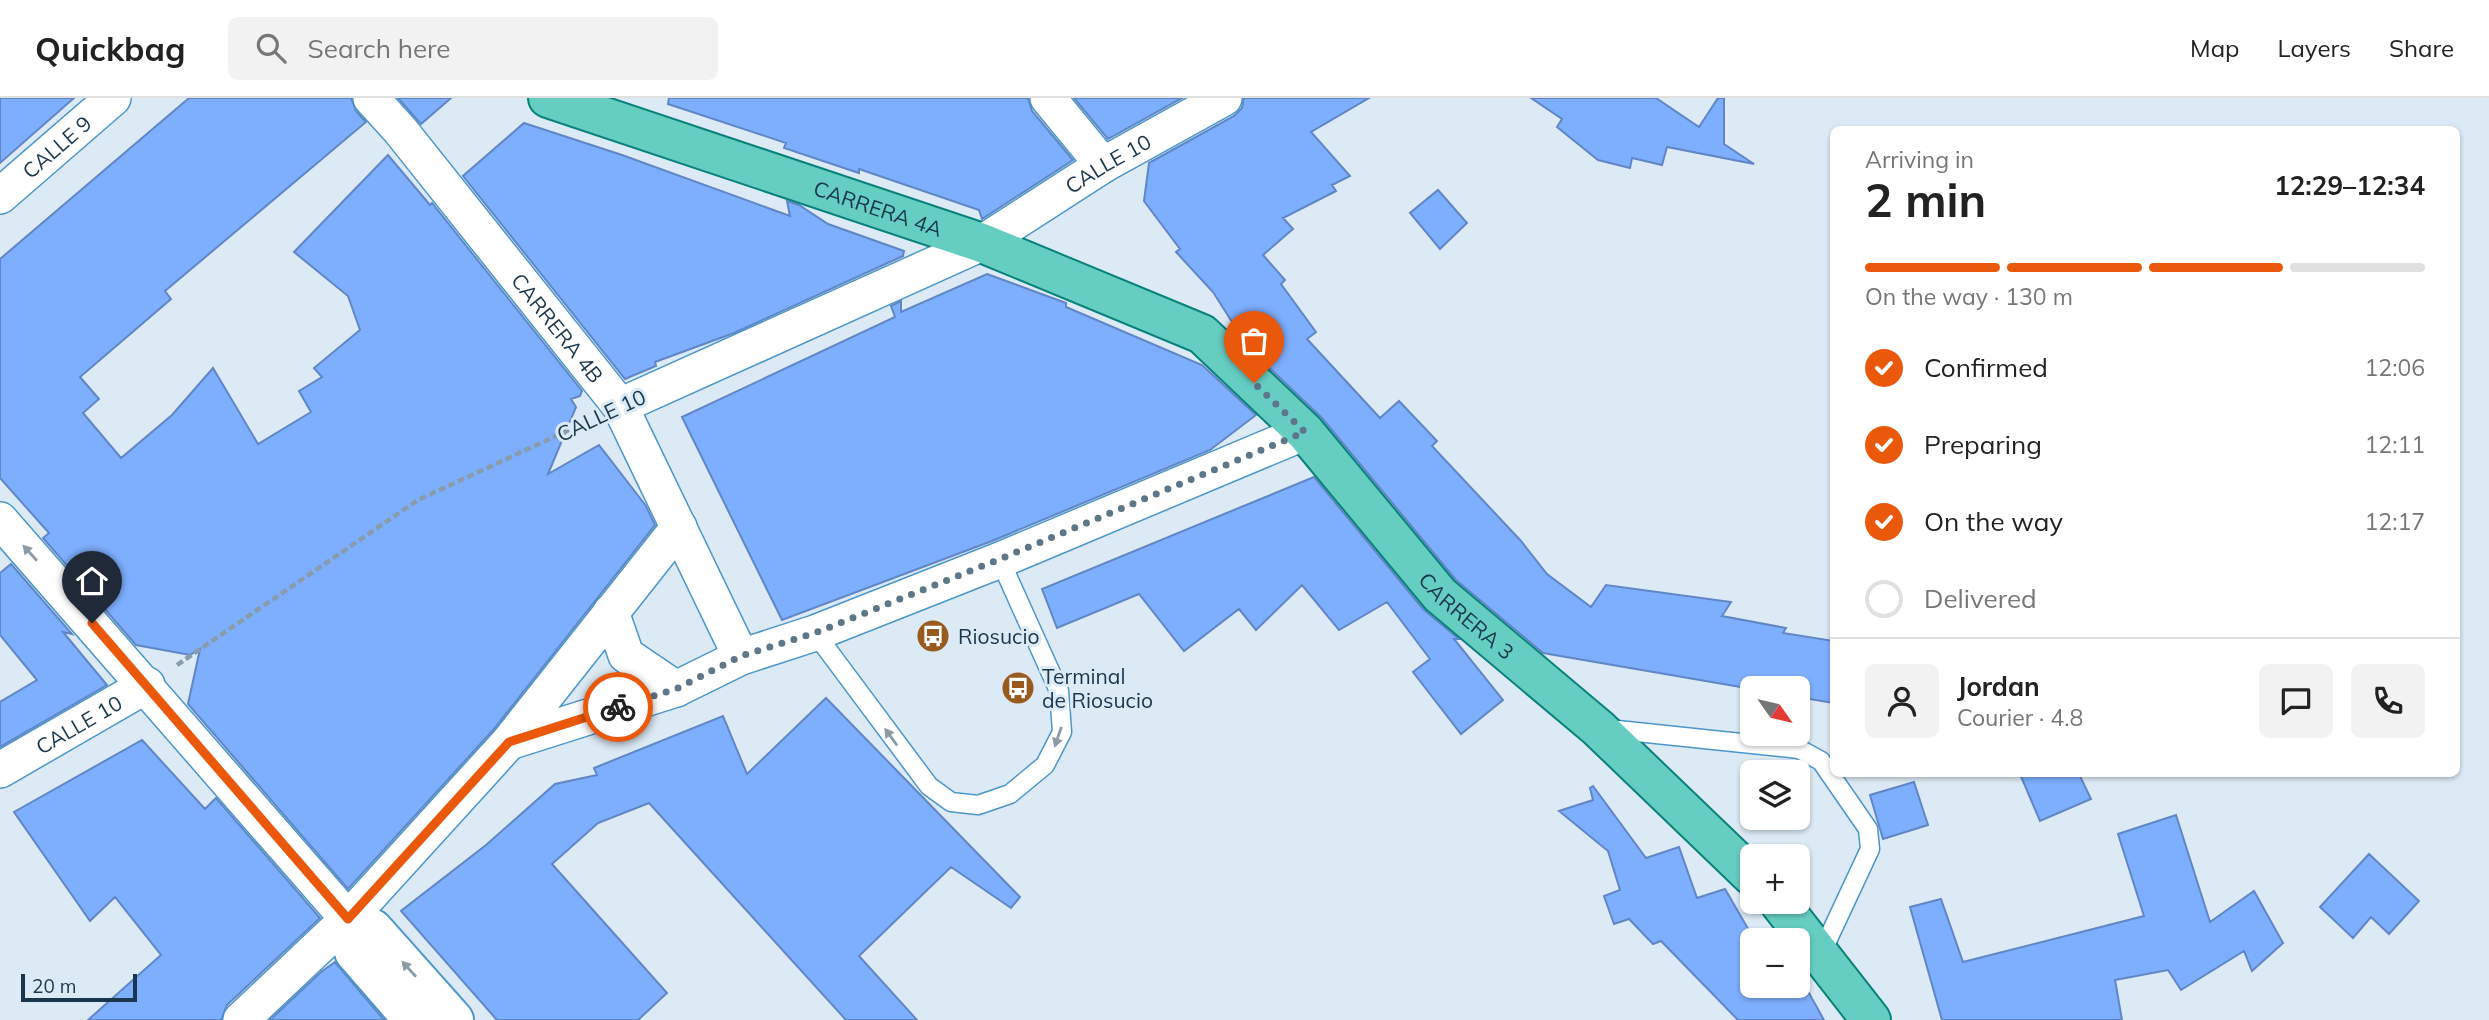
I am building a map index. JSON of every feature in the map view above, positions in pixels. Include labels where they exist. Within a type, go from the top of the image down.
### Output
[{"type":"main road","name":"CARRERA 4A","points":[[548,98],[982,243],[1202,334]]},
{"type":"main road","name":"CARRERA 3","points":[[1202,334],[1305,432],[1440,595],[1598,728],[1740,864]]},
{"type":"main road","points":[[1788,914],[1871,1020]]},
{"type":"street","name":"CALLE 9","points":[[0,197],[113,98]]},
{"type":"street","name":"CARRERA 4B","points":[[371,98],[400,130],[620,406],[741,656]]},
{"type":"street","points":[[1048,98],[1103,165]]},
{"type":"street","name":"CALLE 10","points":[[620,406],[982,243],[1103,165],[1224,98]]},
{"type":"street","points":[[509,742],[676,689],[741,656],[815,633],[1305,432]]},
{"type":"street","points":[[0,520],[147,685],[348,919],[373,929],[454,1020]]},
{"type":"street","points":[[240,1020],[348,919],[509,742],[679,527]]},
{"type":"street","points":[[611,612],[626,655],[676,689]]},
{"type":"street","name":"CALLE 10","points":[[0,770],[147,685]]},
{"type":"street","points":[[348,919],[354,952],[413,1020]]},
{"type":"lane","points":[[815,633],[929,786],[951,802],[978,805],[1010,794],[1045,765],[1062,732],[1059,691],[1000,559]]},
{"type":"lane","points":[[1598,728],[1799,750],[1821,761],[1830,774]]},
{"type":"lane","points":[[1820,956],[1870,849],[1868,829],[1832,777]]},
{"type":"path","name":"CALLE 10","points":[[147,685],[418,500],[620,406]]},
{"type":"building","points":[[0,98],[74,98],[0,163]]},
{"type":"building","points":[[189,98],[351,98],[356,111],[366,122],[165,291],[171,299],[80,377],[99,399],[83,413],[121,458],[172,415],[213,368],[258,444],[311,412],[299,391],[322,377],[314,368],[360,330],[348,296],[294,252],[388,155],[430,205],[432,203],[582,391],[580,396],[571,399],[576,407],[548,474],[599,445],[646,506],[655,525],[494,729],[348,889],[188,704],[200,649],[190,655],[136,645],[43,538],[49,533],[0,478],[0,259]]},
{"type":"building","points":[[398,98],[451,98],[421,124]]},
{"type":"building","points":[[669,98],[1028,98],[1032,111],[1073,160],[982,219],[979,210],[859,169],[859,173],[784,148],[786,143],[668,104]]},
{"type":"building","points":[[1074,98],[1182,98],[1108,139]]},
{"type":"building","points":[[1244,98],[1369,98],[1311,132],[1350,176],[1332,185],[1336,191],[1283,218],[1293,229],[1263,255],[1285,280],[1281,284],[1316,332],[1307,339],[1380,418],[1399,401],[1437,441],[1432,446],[1521,541],[1547,574],[1591,607],[1606,585],[1731,602],[1722,616],[1786,628],[1783,633],[1830,640],[1830,702],[1810,699],[1810,676],[1740,676],[1740,687],[1543,653],[1456,580],[1322,418],[1238,338],[1241,336],[1213,292],[1176,252],[1180,249],[1144,201],[1149,163],[1234,116],[1242,108]]},
{"type":"building","points":[[1531,98],[1656,98],[1699,127],[1718,98],[1724,98],[1724,144],[1754,164],[1667,147],[1662,165],[1632,158],[1630,168],[1598,160],[1557,127],[1562,119]]},
{"type":"building","points":[[524,123],[622,155],[790,216],[787,201],[799,205],[828,224],[904,251],[903,256],[734,333],[655,362],[656,366],[625,379],[463,176]]},
{"type":"building","points":[[1438,190],[1467,223],[1440,249],[1410,213]]},
{"type":"building","points":[[987,274],[1066,303],[1066,307],[1202,365],[1256,415],[1210,450],[992,541],[782,620],[682,417],[895,317],[891,306],[901,301],[901,312]]},
{"type":"building","points":[[1314,477],[1423,609],[1459,639],[1454,639],[1503,700],[1461,734],[1413,672],[1430,659],[1387,602],[1339,630],[1302,585],[1256,630],[1239,609],[1184,651],[1139,594],[1057,628],[1042,589]]},
{"type":"building","points":[[11,564],[72,634],[63,632],[107,685],[0,747],[0,702],[37,680],[0,635],[0,573]]},
{"type":"building","points":[[826,698],[1020,897],[1011,908],[951,867],[859,956],[917,1020],[846,1020],[649,803],[598,823],[552,864],[667,993],[638,1020],[497,1020],[401,911],[486,845],[555,784],[597,775],[594,768],[723,716],[747,774]]},
{"type":"building","points":[[142,740],[205,809],[216,798],[320,918],[227,1005],[221,1020],[88,1020],[161,955],[115,897],[90,921],[14,812]]},
{"type":"building","points":[[2021,777],[2080,777],[2091,799],[2040,821]]},
{"type":"building","points":[[1914,782],[1928,825],[1883,839],[1870,795]]},
{"type":"building","points":[[1593,786],[1646,858],[1679,847],[1697,898],[1725,889],[1748,928],[1740,928],[1740,998],[1810,998],[1810,995],[1824,1020],[1738,1020],[1661,941],[1653,944],[1629,919],[1614,924],[1604,896],[1620,890],[1608,851],[1559,811],[1593,800],[1590,788]]},
{"type":"building","points":[[2176,815],[2210,922],[2254,891],[2283,943],[2252,971],[2244,951],[2181,990],[2168,970],[2115,980],[2122,1020],[1942,1020],[1910,907],[1941,899],[1963,962],[2144,916],[2118,834]]},
{"type":"building","points":[[2369,854],[2419,901],[2389,934],[2371,917],[2353,938],[2320,907]]},
{"type":"building","points":[[335,962],[384,1020],[270,1020],[321,972]]},
{"type":"way so far","points":[[618,707],[676,689],[741,656],[815,633],[1305,432],[1254,383]]},
{"type":"place","name":"Riosucio","points":[[933,636]]},
{"type":"place","name":"Terminal de Riosucio","points":[[1018,688]]},
{"type":"route","points":[[92,623],[348,919],[509,742],[618,707]]}]
